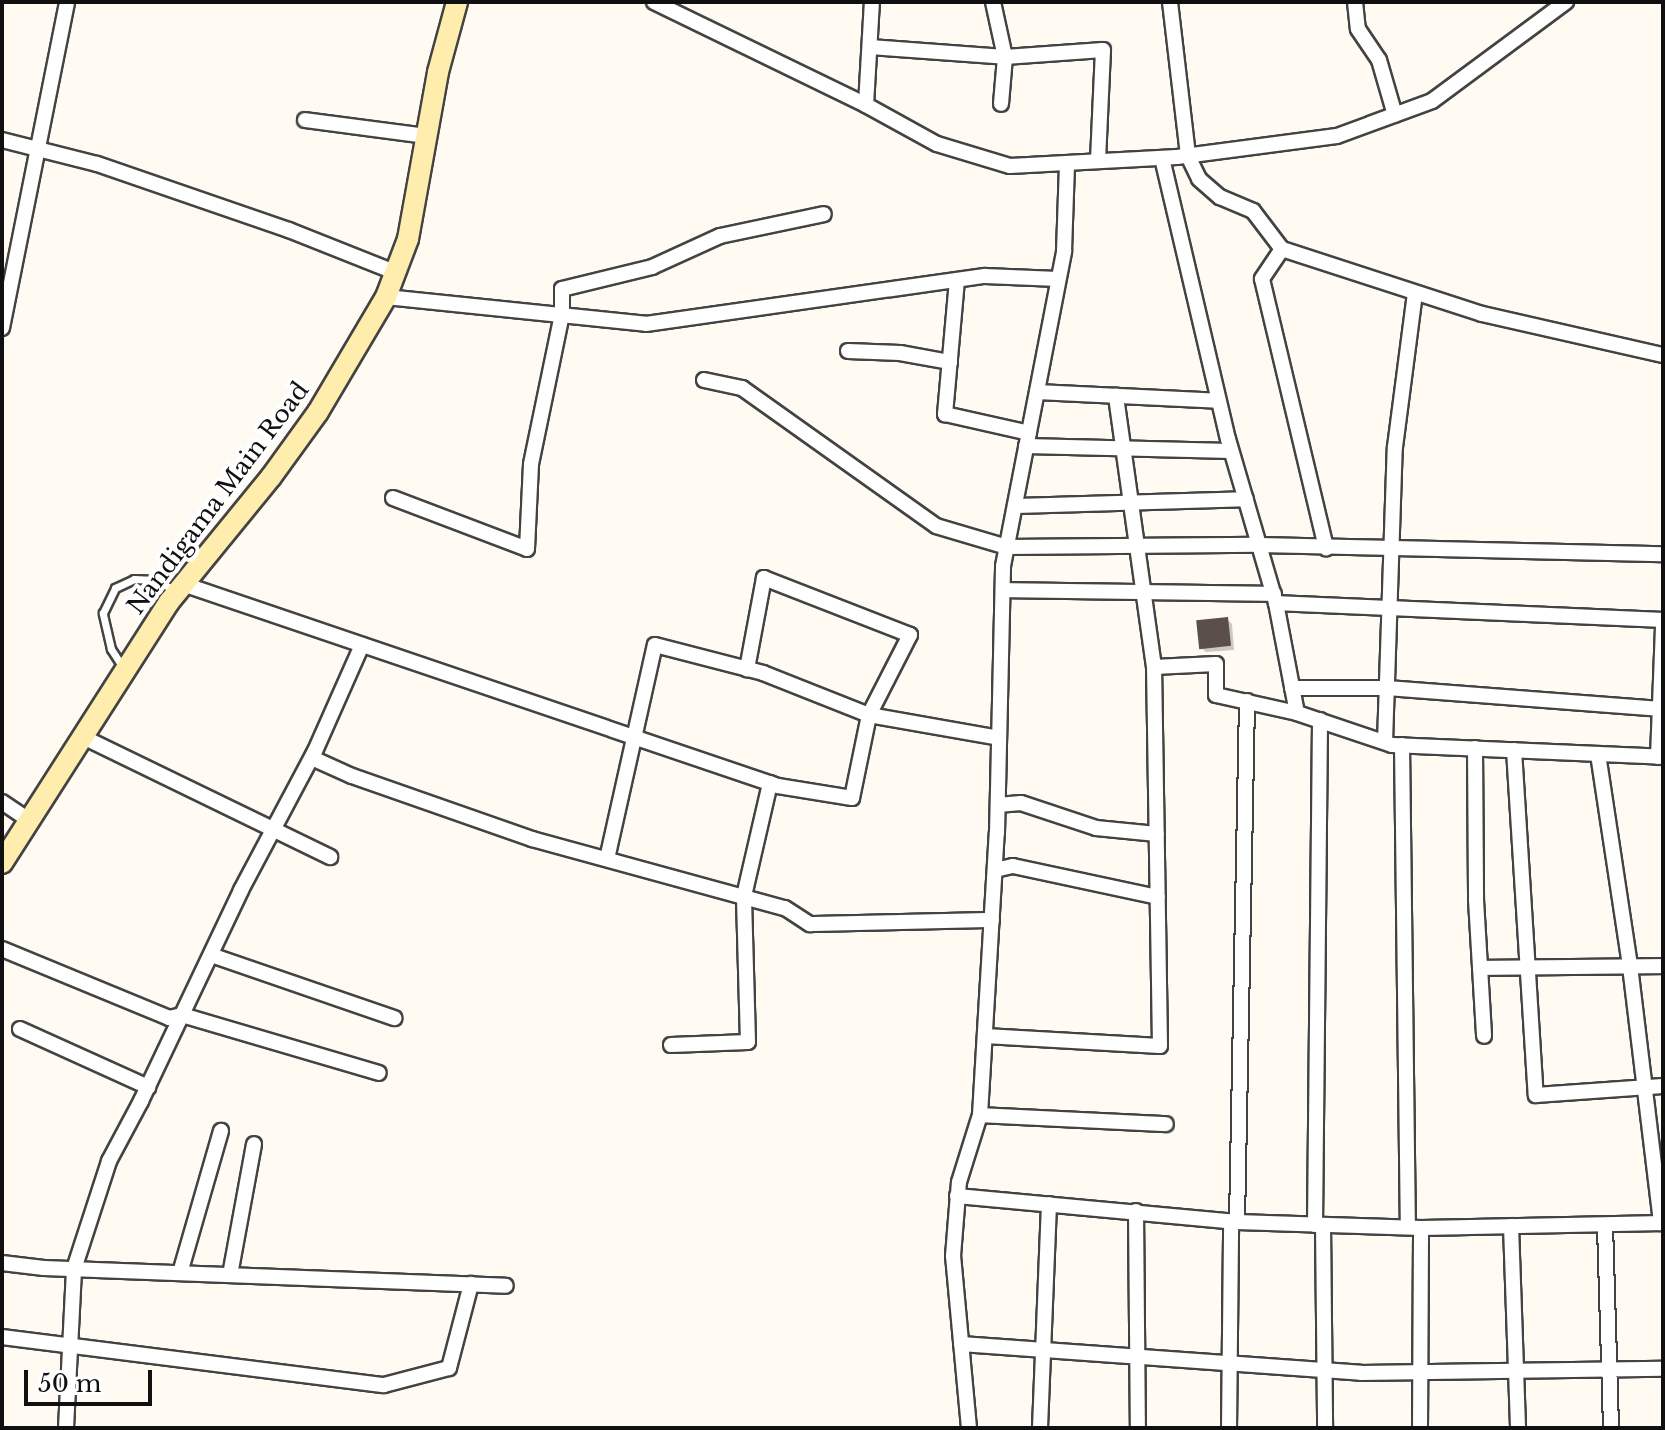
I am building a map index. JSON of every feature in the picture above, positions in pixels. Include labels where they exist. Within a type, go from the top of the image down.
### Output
[{"type":"street","points":[[2,328],[67,2]]},
{"type":"street","name":"Nandigama Main Road","points":[[2,863],[180,587],[271,477],[318,412],[386,297],[408,239],[438,72],[457,2]]},
{"type":"street","points":[[654,2],[866,105],[937,144],[1010,166],[1188,156],[1337,136],[1432,101],[1566,2]]},
{"type":"street","points":[[866,105],[872,2]]},
{"type":"street","points":[[993,2],[1005,57],[1001,104]]},
{"type":"street","points":[[1170,2],[1188,156],[1199,179],[1220,197],[1253,211],[1282,249],[1482,314],[1663,355]]},
{"type":"street","points":[[1355,2],[1358,29],[1379,60],[1395,115]]},
{"type":"street","points":[[870,47],[1005,57],[1103,50],[1098,161]]},
{"type":"street","points":[[305,120],[427,136]]},
{"type":"street","points":[[2,140],[127,174],[289,230],[397,273]]},
{"type":"street","points":[[1162,158],[1218,401],[1275,599],[1297,713]]},
{"type":"street","points":[[969,1428],[953,1256],[957,1196],[980,1115],[998,805],[1003,590],[1007,547],[1064,251],[1067,163]]},
{"type":"street","points":[[393,498],[527,549],[531,464],[562,314],[562,289],[652,267],[720,236],[824,214]]},
{"type":"street","points":[[1282,249],[1262,279],[1326,548]]},
{"type":"street","points":[[386,297],[646,324],[985,276],[1058,279]]},
{"type":"street","points":[[957,280],[945,414],[1027,440],[1123,448],[1231,451]]},
{"type":"street","points":[[1385,742],[1395,447],[1415,293]]},
{"type":"street","points":[[848,351],[900,353],[950,362]]},
{"type":"street","points":[[704,380],[742,388],[936,526],[1007,547],[1259,545],[1663,554]]},
{"type":"street","points":[[1037,392],[1218,401]]},
{"type":"street","points":[[985,1036],[1160,1046],[1154,667],[1116,396]]},
{"type":"street","points":[[1015,506],[1246,499]]},
{"type":"street","points":[[180,587],[770,783],[852,798],[869,715],[910,635],[764,578],[747,669]]},
{"type":"street","points":[[1003,590],[1144,592],[1663,623],[1661,757],[1385,742],[1297,713],[1216,695],[1216,664],[1154,667]]},
{"type":"street","points":[[362,645],[312,758],[352,776],[532,839],[785,908],[810,924],[992,920]]},
{"type":"street","points":[[607,859],[655,645],[747,669],[869,715],[999,738]]},
{"type":"street","points":[[1292,688],[1387,688],[1660,709]]},
{"type":"street","points":[[1229,1428],[1247,701]]},
{"type":"street","points":[[1320,720],[1319,1225],[1325,1428]]},
{"type":"street","points":[[83,737],[330,857]]},
{"type":"street","points":[[1402,745],[1420,1428]]},
{"type":"street","points":[[1475,748],[1484,1036]]},
{"type":"street","points":[[1514,750],[1536,1095],[1663,1086]]},
{"type":"street","points":[[66,1428],[74,1269],[109,1161],[315,751]]},
{"type":"street","points":[[957,1196],[1234,1222],[1415,1228],[1662,1223],[1630,966],[1598,754]]},
{"type":"street","points":[[671,1045],[748,1042],[744,896],[770,783]]},
{"type":"street","points":[[2,802],[29,820]]},
{"type":"street","points":[[998,805],[1021,803],[1096,828],[1157,834]]},
{"type":"street","points":[[995,870],[1013,866],[1158,897]]},
{"type":"street","points":[[2,949],[169,1018],[182,1015],[379,1073]]},
{"type":"street","points":[[211,955],[394,1018]]},
{"type":"street","points":[[1480,968],[1663,966]]},
{"type":"street","points":[[20,1029],[148,1087]]},
{"type":"street","points":[[980,1115],[1166,1124]]},
{"type":"street","points":[[180,1273],[221,1131]]},
{"type":"street","points":[[230,1275],[254,1144]]},
{"type":"street","points":[[1040,1428],[1049,1204]]},
{"type":"street","points":[[1136,1211],[1138,1428]]},
{"type":"street","points":[[1605,1225],[1611,1428]]},
{"type":"street","points":[[1511,1226],[1518,1428]]},
{"type":"street","points":[[2,1263],[74,1269],[506,1286]]},
{"type":"street","points":[[2,1337],[70,1348],[384,1385],[449,1368],[471,1284]]},
{"type":"street","points":[[961,1344],[1324,1370],[1517,1373],[1663,1369]]},
{"type":"lane","points":[[125,671],[111,649],[103,613],[115,588],[134,579],[155,580],[180,587]]},
{"type":"building","points":[[1228,617],[1231,646],[1199,649],[1196,620]]}]
